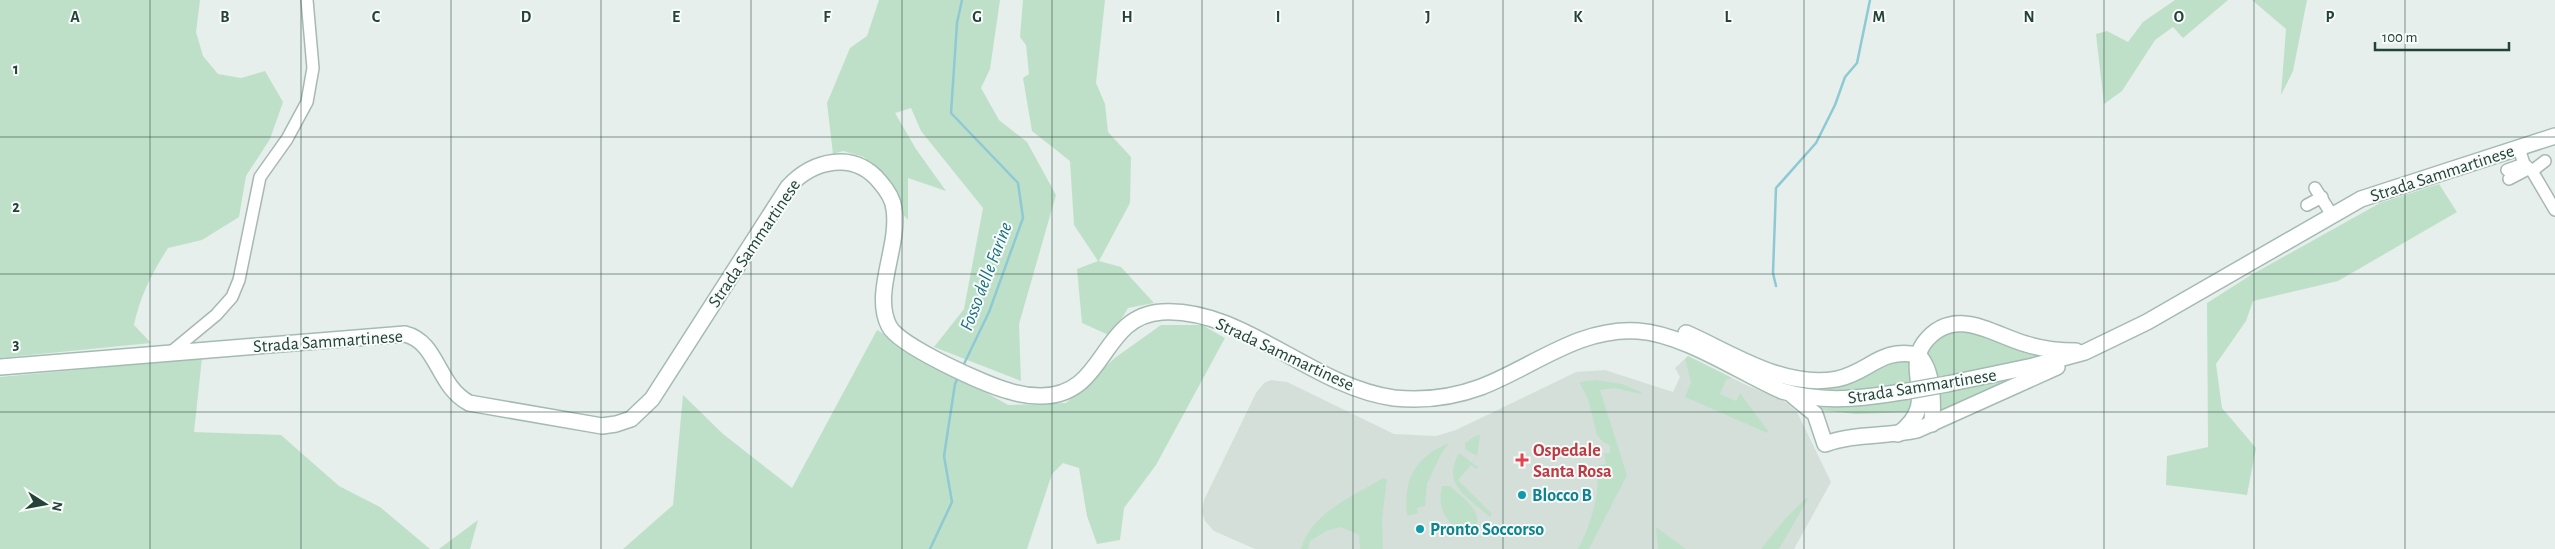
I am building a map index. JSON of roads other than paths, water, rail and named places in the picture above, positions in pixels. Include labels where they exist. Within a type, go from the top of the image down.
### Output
[{"type":"main road","name":"Strada Sammartinese","points":[[0,367],[404,334],[422,342],[447,385],[456,395],[469,403],[594,425],[616,424],[637,415],[652,399],[788,186],[809,169],[823,163],[838,161],[853,164],[869,171],[882,183],[890,197],[894,210],[895,234],[884,296],[884,312],[889,326],[896,336],[932,357],[1007,391],[1034,395],[1056,394],[1069,391],[1089,374],[1123,328],[1145,315],[1160,312],[1200,315],[1222,323],[1344,385],[1374,395],[1400,398],[1427,398],[1456,394],[1488,384],[1584,338],[1606,333],[1640,331],[1678,340],[1782,391],[1800,396],[1856,399],[1947,384],[2033,366],[2085,352],[2147,322],[2332,215],[2378,193],[2555,136]]},
{"type":"main road","points":[[1897,434],[1908,425],[1916,414],[1920,400],[1914,388],[1918,356],[1925,343],[1934,334],[1947,327],[1961,324],[1978,325],[2009,339],[2035,346],[2085,352]]},
{"type":"main road","points":[[1640,331],[1656,328],[1676,329],[1770,371],[1816,380],[1841,378],[1890,354],[1903,353],[1918,356],[1926,365],[1931,391],[1932,424]]},
{"type":"main road","points":[[1782,391],[1798,400],[1814,414],[1825,444],[1859,436],[1897,434],[1932,424],[2062,365],[2085,352]]},
{"type":"main road","points":[[1914,388],[1924,404],[1932,424]]},
{"type":"street","points":[[170,353],[216,315],[232,297],[240,280],[260,177],[287,139],[307,102],[314,68],[307,0]]},
{"type":"street","points":[[2519,148],[2530,170],[2555,210]]},
{"type":"street","points":[[2508,174],[2530,170],[2546,164]]},
{"type":"street","points":[[2308,205],[2318,193],[2332,215]]},
{"type":"waterway","name":"Fosso delle Farine","points":[[962,0],[957,23],[951,113],[1018,183],[1023,218],[989,312],[963,366]]},
{"type":"waterway","points":[[1776,286],[1773,273],[1776,188],[1816,143],[1835,105],[1845,77],[1857,63],[1870,0]]},
{"type":"waterway","name":"Fosso delle Farine","points":[[930,549],[952,502],[944,456],[955,384],[959,375]]},
{"type":"place","name":"Ospedale Santa Rosa","points":[[1522,460]]},
{"type":"place","name":"Blocco B","points":[[1522,495]]},
{"type":"place","name":"Pronto Soccorso","points":[[1420,529]]}]
